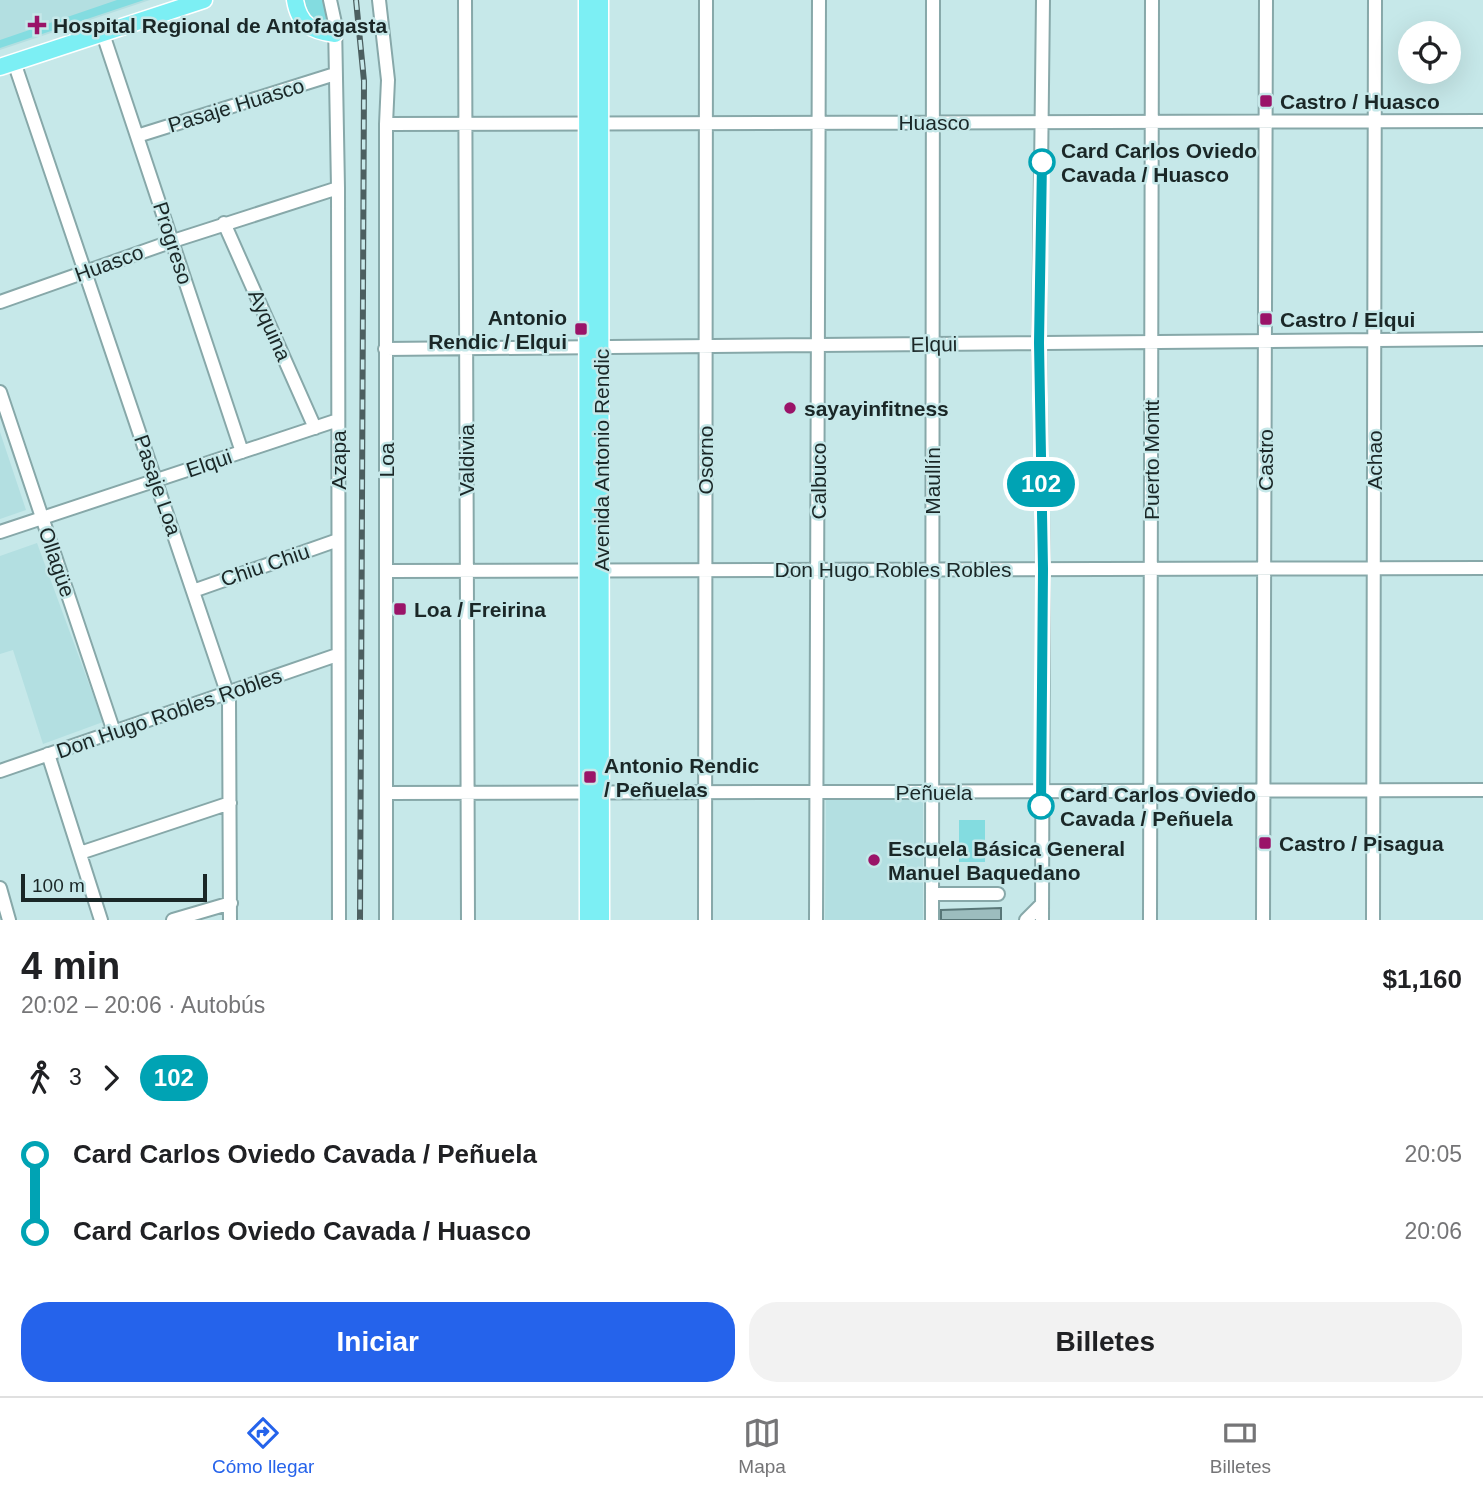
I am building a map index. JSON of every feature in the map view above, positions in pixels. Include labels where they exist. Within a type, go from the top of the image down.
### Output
[{"type":"main road","points":[[7,64],[204,0]]},
{"type":"main road","points":[[295,0],[296,10],[305,23],[316,32],[335,34]]},
{"type":"main road","name":"Avenida Antonio Rendic","points":[[586,0],[593,123],[594,347],[594,793],[588,920]]},
{"type":"main road","name":"Avenida Antonio Rendic","points":[[593,123],[600,0]]},
{"type":"main road","name":"Avenida Antonio Rendic","points":[[594,793],[601,920]]},
{"type":"street","name":"Azapa","points":[[330,0],[335,34],[338,188],[339,920]]},
{"type":"street","name":"Loa","points":[[379,0],[388,80],[386,920]]},
{"type":"street","name":"Valdivia","points":[[465,0],[468,920]]},
{"type":"street","name":"Osorno","points":[[705,920],[706,0]]},
{"type":"street","name":"Calbuco","points":[[816,920],[820,0]]},
{"type":"street","name":"Maullín","points":[[932,920],[933,0]]},
{"type":"street","points":[[1042,920],[1043,569],[1039,343],[1043,0]]},
{"type":"street","name":"Puerto Montt","points":[[1150,920],[1152,0]]},
{"type":"street","name":"Castro","points":[[1263,920],[1266,0]]},
{"type":"street","name":"Achao","points":[[1373,920],[1375,0]]},
{"type":"street","name":"Progreso","points":[[103,34],[242,452]]},
{"type":"street","name":"Pasaje Loa","points":[[7,64],[85,272],[228,693],[230,920]]},
{"type":"street","name":"Pasaje Huasco","points":[[137,136],[335,74]]},
{"type":"street","name":"Huasco","points":[[386,124],[1483,121]]},
{"type":"street","name":"Huasco","points":[[0,302],[225,223],[338,188]]},
{"type":"street","name":"Ayquina","points":[[225,223],[315,428]]},
{"type":"street","name":"Elqui","points":[[386,349],[1483,339]]},
{"type":"street","name":"Ollagüe","points":[[0,392],[114,732]]},
{"type":"street","name":"Elqui","points":[[0,532],[338,420]]},
{"type":"street","name":"Chiu Chiu","points":[[193,591],[338,540]]},
{"type":"street","name":"Don Hugo Robles Robles","points":[[387,571],[1483,568]]},
{"type":"street","name":"Don Hugo Robles Robles","points":[[0,771],[337,655]]},
{"type":"street","points":[[48,754],[101,920]]},
{"type":"street","name":"Peñuela","points":[[386,793],[1483,790]]},
{"type":"street","points":[[80,853],[230,803]]},
{"type":"street","points":[[0,888],[9,920]]},
{"type":"street","points":[[932,894],[998,894]]},
{"type":"street","points":[[173,920],[231,903]]},
{"type":"street","points":[[1026,920],[1042,904]]},
{"type":"shaded area","name":"Hospital Regional de Antofagasta","points":[[0,0],[150,0],[0,50]]},
{"type":"shaded area","points":[[117,0],[144,0],[0,48],[0,40]]},
{"type":"shaded area","points":[[304,0],[323,0],[326,22],[320,25],[310,22]]},
{"type":"shaded area","points":[[0,432],[26,510],[0,519]]},
{"type":"shaded area","points":[[37,543],[103,722],[43,744],[13,650],[0,654],[0,556]]},
{"type":"shaded area","name":"Escuela Básica General Manuel Baquedano","points":[[826,799],[923,799],[923,920],[825,920]]},
{"type":"shaded area","points":[[959,820],[985,820],[985,862],[959,862]]},
{"type":"building","points":[[1001,908],[1001,920],[941,920],[941,910]]},
{"type":"railway","points":[[356,0],[364,81],[360,920]]},
{"type":"bus line","name":"102","points":[[1041,806],[1043,569],[1039,343],[1042,162]]},
{"type":"place","name":"Hospital Regional de Antofagasta","points":[[37,25]]},
{"type":"place","name":"Castro / Huasco","points":[[1266,101]]},
{"type":"place","name":"Card Carlos Oviedo Cavada / Huasco","points":[[1042,162]]},
{"type":"place","name":"Castro / Elqui","points":[[1266,319]]},
{"type":"place","name":"Antonio Rendic / Elqui","points":[[581,329]]},
{"type":"place","name":"sayayinfitness","points":[[790,408]]},
{"type":"place","name":"Loa / Freirina","points":[[400,609]]},
{"type":"place","name":"Antonio Rendic / Peñuelas","points":[[590,777]]},
{"type":"place","name":"Card Carlos Oviedo Cavada / Peñuela","points":[[1041,806]]},
{"type":"place","name":"Castro / Pisagua","points":[[1265,843]]},
{"type":"place","name":"Escuela Básica General Manuel Baquedano","points":[[874,860]]}]
